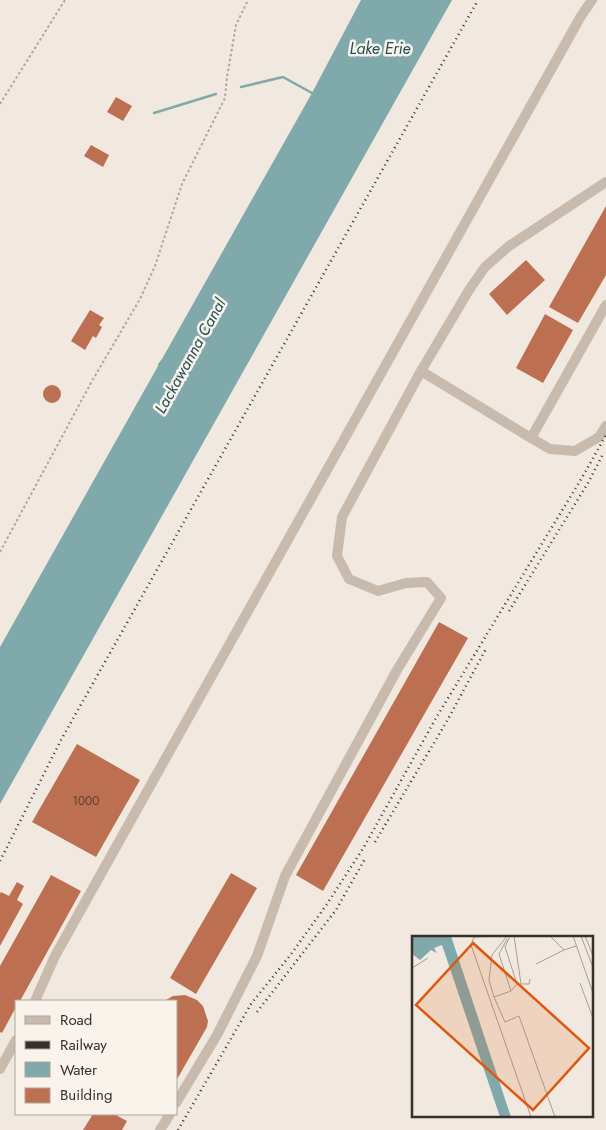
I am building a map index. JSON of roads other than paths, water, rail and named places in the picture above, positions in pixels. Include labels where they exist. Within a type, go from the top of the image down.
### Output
[{"type":"lane","points":[[35,1000],[55,956],[581,16],[592,0]]},
{"type":"lane","points":[[178,1101],[217,1035],[257,956],[285,876],[397,670],[441,598],[427,582],[406,583],[378,591],[349,580],[336,556],[342,517],[421,372],[485,266],[509,246],[606,182]]},
{"type":"lane","points":[[531,438],[606,305]]},
{"type":"lane","points":[[421,372],[550,449],[575,451],[599,437],[606,426]]},
{"type":"lane","points":[[0,1068],[15,1042]]},
{"type":"lane","points":[[160,1130],[169,1115]]},
{"type":"water","name":"Lake Erie","points":[[361,0],[452,0],[0,804],[0,647],[312,93]]},
{"type":"waterway","points":[[241,87],[283,77],[312,93]]},
{"type":"waterway","points":[[154,113],[216,94]]},
{"type":"railway","points":[[0,861],[61,740],[478,0]]},
{"type":"railway","points":[[178,1130],[251,1004],[292,953],[364,847],[436,718],[606,435]]},
{"type":"railway","points":[[509,611],[588,483],[603,454]]},
{"type":"railway","points":[[375,842],[447,721],[487,647]]},
{"type":"railway","points":[[257,1012],[336,910],[366,857]]},
{"type":"water label","name":"Lackawanna Canal","points":[[190,356]]}]
